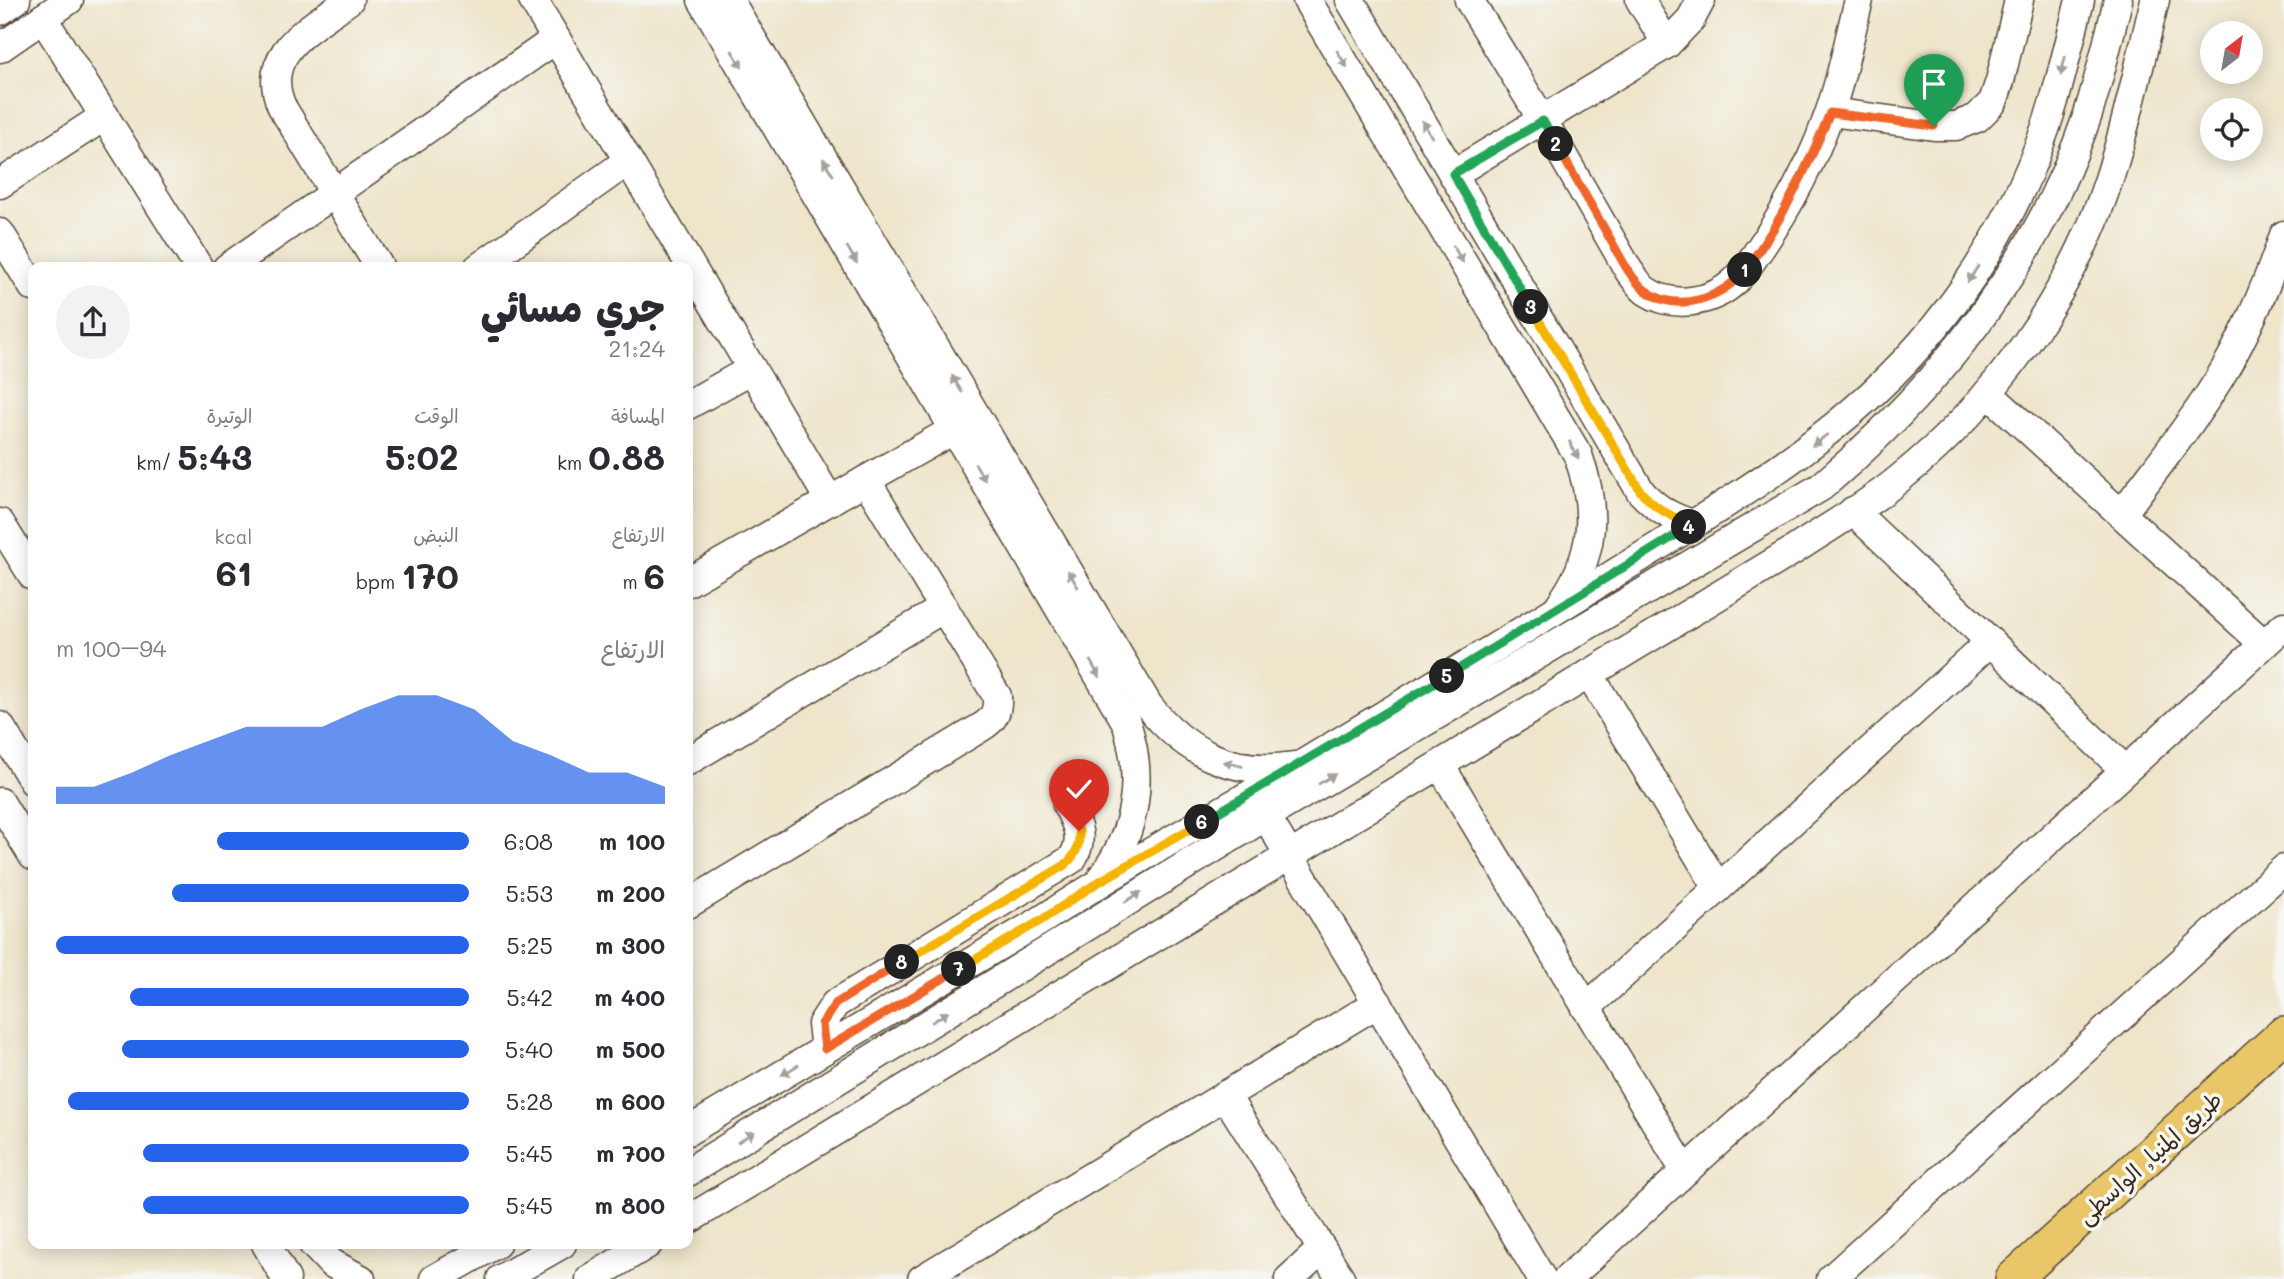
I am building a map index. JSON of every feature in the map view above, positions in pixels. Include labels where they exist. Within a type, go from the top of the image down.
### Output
[{"type":"main road","name":"طريق المنيا, الواسطى","points":[[2013,1279],[2284,1034]]},
{"type":"street","points":[[0,11],[16,0]]},
{"type":"street","points":[[0,48],[69,0]]},
{"type":"street","points":[[349,0],[284,52],[276,74],[278,97],[376,262]]},
{"type":"street","points":[[533,0],[688,262]]},
{"type":"street","points":[[702,0],[1126,722],[1133,742],[1137,785],[1129,828],[1121,847],[1097,883]]},
{"type":"street","points":[[729,0],[1148,705],[1177,737],[1215,759],[1257,769],[1300,765]]},
{"type":"street","points":[[1307,0],[1578,455],[1587,481],[1591,508],[1590,536],[1583,563],[1572,588],[1556,611]]},
{"type":"street","points":[[1350,0],[1641,492],[1656,508],[1675,519],[1694,524]]},
{"type":"street","points":[[1469,0],[1543,121],[1629,271],[1645,291],[1668,300],[1690,302],[1714,295],[1735,281],[1772,231],[1806,171],[1830,113],[1859,0]]},
{"type":"street","points":[[1640,0],[1667,44]]},
{"type":"street","points":[[1453,174],[1667,44],[1691,19],[1701,0]]},
{"type":"street","points":[[1830,113],[1934,126],[1956,126],[1977,118],[1993,102],[2019,0]]},
{"type":"street","points":[[693,1125],[825,1049],[1040,921],[1097,883],[1556,611],[1802,454],[1846,419],[1895,373],[1949,310],[2000,230],[2021,188],[2055,99],[2080,0]]},
{"type":"street","points":[[693,1143],[699,1166],[1266,816],[1821,487],[1861,453],[1936,377],[1998,295],[2025,252],[2054,196],[2087,114],[2118,0]]},
{"type":"street","points":[[693,1217],[1794,550],[1898,480],[1945,439],[1988,393],[2045,313],[2086,238],[2108,181],[2155,0]]},
{"type":"street","points":[[43,18],[195,262]]},
{"type":"street","points":[[236,262],[556,39]]},
{"type":"street","points":[[0,184],[105,116]]},
{"type":"street","points":[[486,262],[628,161]]},
{"type":"street","points":[[0,233],[28,279]]},
{"type":"street","points":[[2122,514],[2195,414],[2224,369],[2272,272],[2284,235]]},
{"type":"street","points":[[693,270],[830,501]]},
{"type":"street","points":[[693,402],[752,369]]},
{"type":"street","points":[[1567,1279],[2274,635],[2122,514],[1988,393]]},
{"type":"street","points":[[693,579],[955,429]]},
{"type":"street","points":[[693,901],[991,721],[998,709],[997,696],[866,481]]},
{"type":"street","points":[[1853,510],[2125,770]]},
{"type":"street","points":[[0,523],[28,568]]},
{"type":"street","points":[[693,758],[944,608]]},
{"type":"street","points":[[1587,1008],[1990,642]]},
{"type":"street","points":[[1589,674],[1718,888]]},
{"type":"street","points":[[0,726],[28,773]]},
{"type":"street","points":[[1440,765],[1685,1171]]},
{"type":"street","points":[[0,802],[28,848]]},
{"type":"street","points":[[825,1049],[822,1024],[835,1004],[1072,859],[1080,842],[1079,831],[1067,804]]},
{"type":"street","points":[[1266,816],[1542,1279]]},
{"type":"street","points":[[1831,1279],[2284,869]]},
{"type":"street","points":[[922,1279],[1378,1003]]},
{"type":"street","points":[[1226,1095],[1341,1279]]},
{"type":"street","points":[[269,1249],[286,1279]]},
{"type":"street","points":[[318,1249],[331,1263],[361,1279]]},
{"type":"street","points":[[434,1279],[487,1249]]},
{"type":"street","points":[[501,1279],[553,1249]]},
{"type":"street","points":[[590,1279],[640,1249]]},
{"type":"street","points":[[1289,1279],[1322,1249]]},
{"type":"route","points":[[1079,831],[1077,851],[1065,865],[835,1004],[822,1024],[825,1049],[1040,921],[1097,883],[1556,611],[1694,524],[1675,519],[1656,508],[1641,492],[1453,174],[1543,121],[1629,271],[1645,291],[1668,300],[1690,302],[1714,295],[1735,281],[1751,262],[1806,171],[1830,113],[1934,126]]}]
